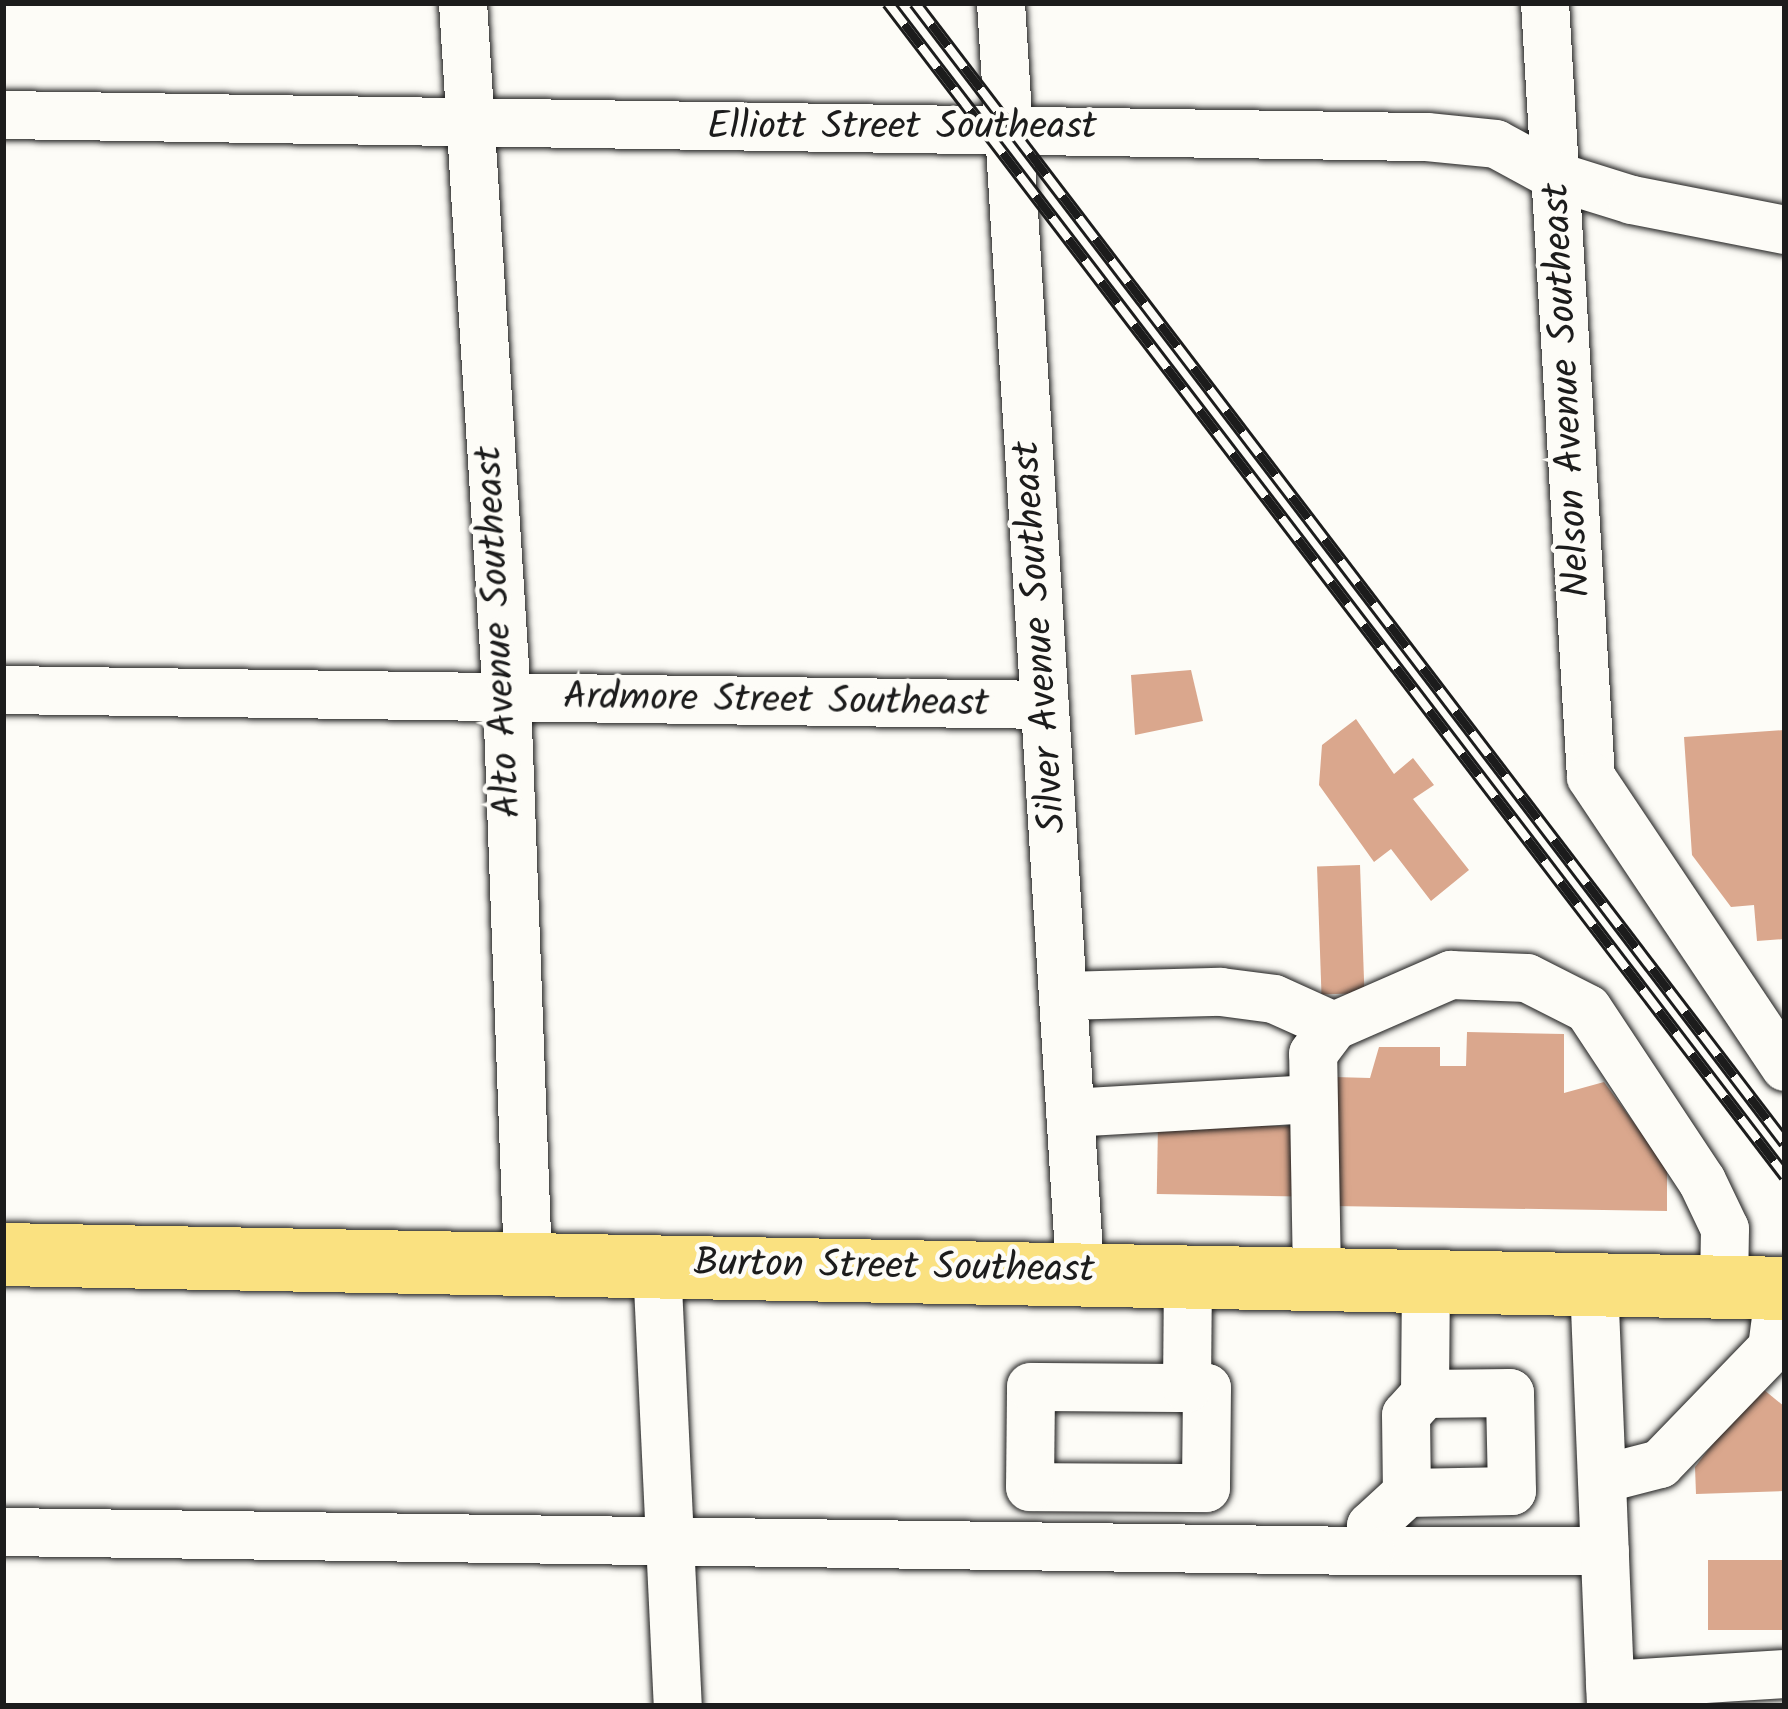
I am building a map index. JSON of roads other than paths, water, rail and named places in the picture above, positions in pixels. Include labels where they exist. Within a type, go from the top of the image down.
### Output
[{"type":"main road","name":"Burton Street Southeast","points":[[3,1254],[1594,1283],[1769,1314]]},
{"type":"street","name":"Alto Avenue Southeast","points":[[463,3],[507,698],[528,1262]]},
{"type":"street","name":"Silver Avenue Southeast","points":[[1001,3],[1080,1271]]},
{"type":"street","name":"Nelson Avenue Southeast","points":[[1544,3],[1591,777],[1785,1067]]},
{"type":"street","name":"Elliott Street Southeast","points":[[3,115],[1426,136],[1496,144],[1555,176],[1785,230]]},
{"type":"street","name":"Ardmore Street Southeast","points":[[3,690],[1045,705]]},
{"type":"street","points":[[1317,1276],[1313,1054],[1334,1026],[1450,975],[1527,978],[1588,1009],[1702,1181],[1769,1314],[1660,1464],[1602,1479]]},
{"type":"street","points":[[1064,996],[1221,992],[1274,999],[1334,1026]]},
{"type":"street","points":[[1070,1112],[1313,1100]]},
{"type":"street","points":[[657,1264],[679,1706]]},
{"type":"street","points":[[1186,1388],[1188,1273]]},
{"type":"street","points":[[1407,1493],[1406,1415],[1425,1394],[1426,1279]]},
{"type":"street","points":[[1594,1283],[1611,1696],[1785,1674]]},
{"type":"street","points":[[1370,1551],[1370,1526],[1407,1493],[1512,1491],[1510,1393],[1425,1394]]},
{"type":"street","points":[[3,1532],[1605,1551]]},
{"type":"railway","points":[[888,3],[1785,1176]]},
{"type":"railway","points":[[915,3],[1785,1143]]}]
